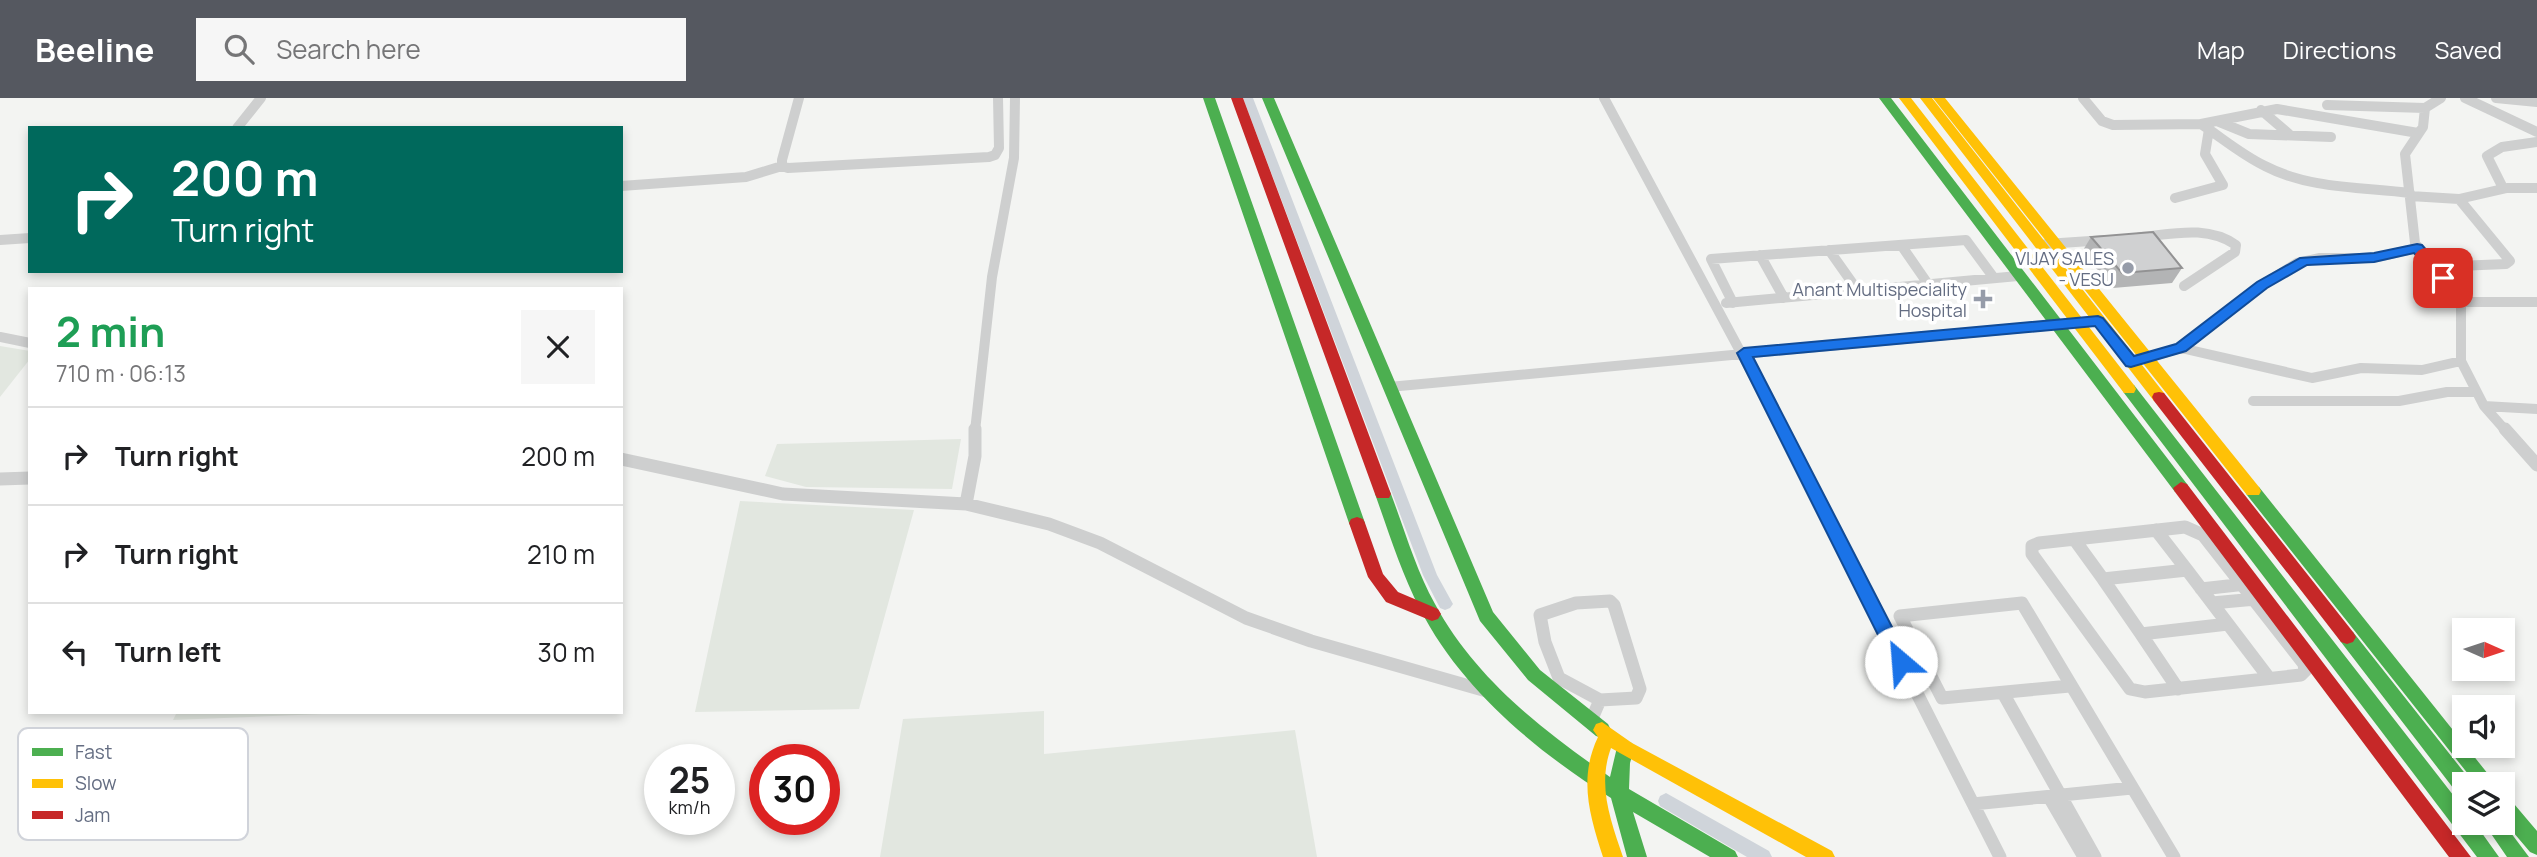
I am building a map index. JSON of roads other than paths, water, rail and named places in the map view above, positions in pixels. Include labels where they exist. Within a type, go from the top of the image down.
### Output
[{"type":"street","points":[[239,126],[261,98]]},
{"type":"street","points":[[782,166],[799,98]]},
{"type":"street","points":[[623,186],[746,177],[782,166],[989,157],[995,155],[999,148],[998,98]]},
{"type":"street","points":[[966,504],[975,456],[974,423],[992,277],[1014,158],[1015,98]]},
{"type":"street","points":[[1209,98],[1376,578],[1392,597],[1432,614]]},
{"type":"street","points":[[1237,98],[1413,574],[1432,614],[1490,692],[1538,735],[1619,795],[1728,857]]},
{"type":"street","points":[[1268,98],[1486,616],[1534,675],[1625,749],[1825,857]]},
{"type":"street","points":[[1604,98],[1744,353],[2000,857]]},
{"type":"street","points":[[1885,98],[2057,325],[2252,592],[2304,664],[2305,671],[2301,675],[2145,692],[2130,688],[2121,680],[2032,554],[2032,546],[2074,539],[2194,528],[2252,592],[2461,857]]},
{"type":"street","points":[[1905,98],[2489,857]]},
{"type":"street","points":[[1926,98],[2477,772]]},
{"type":"street","points":[[1939,98],[2046,244],[2098,321],[2138,360],[2453,772]]},
{"type":"street","points":[[2083,98],[2109,124],[2205,126],[2277,108],[2418,133]]},
{"type":"street","points":[[2320,114],[2327,102],[2425,108],[2441,98]]},
{"type":"street","points":[[2465,98],[2537,132]]},
{"type":"street","points":[[2496,98],[2537,102]]},
{"type":"street","points":[[2425,108],[2424,123],[2405,154],[2410,195],[2409,212],[2417,248],[2461,302],[2461,361],[2474,392],[2537,465]]},
{"type":"street","points":[[2261,110],[2289,134]]},
{"type":"street","points":[[2217,121],[2241,133],[2331,137]]},
{"type":"street","points":[[2205,126],[2261,164],[2282,174],[2410,195],[2459,199],[2503,188],[2537,188]]},
{"type":"street","points":[[2175,198],[2217,190],[2223,185],[2203,153],[2205,126]]},
{"type":"street","points":[[2503,188],[2487,156],[2502,148],[2537,142]]},
{"type":"street","points":[[2433,267],[2500,265],[2510,261],[2459,199]]},
{"type":"street","points":[[2134,238],[2201,232],[2216,234],[2236,245],[2235,252],[2184,286]]},
{"type":"street","points":[[0,240],[28,238]]},
{"type":"street","points":[[2046,244],[2120,239]]},
{"type":"street","points":[[1733,303],[1711,259],[1966,240],[1994,278]]},
{"type":"street","points":[[1901,245],[1928,284]]},
{"type":"street","points":[[2138,360],[2181,348],[2262,285],[2297,264],[2320,258],[2374,258],[2417,248]]},
{"type":"street","points":[[1829,250],[1858,291]]},
{"type":"street","points":[[1760,255],[1784,298]]},
{"type":"street","points":[[1717,304],[2018,276]]},
{"type":"street","points":[[2461,302],[2537,303]]},
{"type":"street","points":[[1390,387],[2098,321]]},
{"type":"street","points":[[0,337],[28,343]]},
{"type":"street","points":[[2181,348],[2312,378],[2361,368],[2422,370],[2461,361]]},
{"type":"street","points":[[2253,401],[2399,401],[2447,392],[2474,392]]},
{"type":"street","points":[[2484,406],[2537,409]]},
{"type":"street","points":[[623,459],[783,494],[966,504],[1082,535],[1216,605],[1283,632],[1490,692]]},
{"type":"street","points":[[0,479],[28,478]]},
{"type":"street","points":[[2156,530],[2269,678]]},
{"type":"street","points":[[2074,539],[2178,689]]},
{"type":"street","points":[[2103,579],[2187,570]]},
{"type":"street","points":[[2201,589],[2252,592]]},
{"type":"street","points":[[2212,603],[2252,592]]},
{"type":"street","points":[[1610,601],[1614,606],[1640,689],[1636,698],[1600,700],[1559,678],[1545,642],[1540,615],[1576,603],[1610,601]]},
{"type":"street","points":[[2070,686],[1942,698],[1900,616],[2022,603],[2174,857]]},
{"type":"street","points":[[2141,634],[2228,624]]},
{"type":"street","points":[[2003,693],[2084,857]]},
{"type":"street","points":[[1591,721],[1600,700]]},
{"type":"street","points":[[1608,735],[1597,754],[1595,777],[1599,809],[1613,857]]},
{"type":"street","points":[[1625,749],[1619,762],[1619,795],[1637,857]]},
{"type":"street","points":[[1973,804],[2132,788]]},
{"type":"street","points":[[2055,797],[2095,857]]},
{"type":"street","points":[[2515,820],[2537,846]]},
{"type":"street","points":[[2502,835],[2519,857]]},
{"type":"waterway","points":[[1248,98],[1430,575],[1445,604]]},
{"type":"waterway","points":[[1666,801],[1763,857]]},
{"type":"place","name":"VIJAY SALES - VESU","points":[[2128,268]]},
{"type":"place","name":"Anant Multispeciality Hospital","points":[[1983,299]]}]
